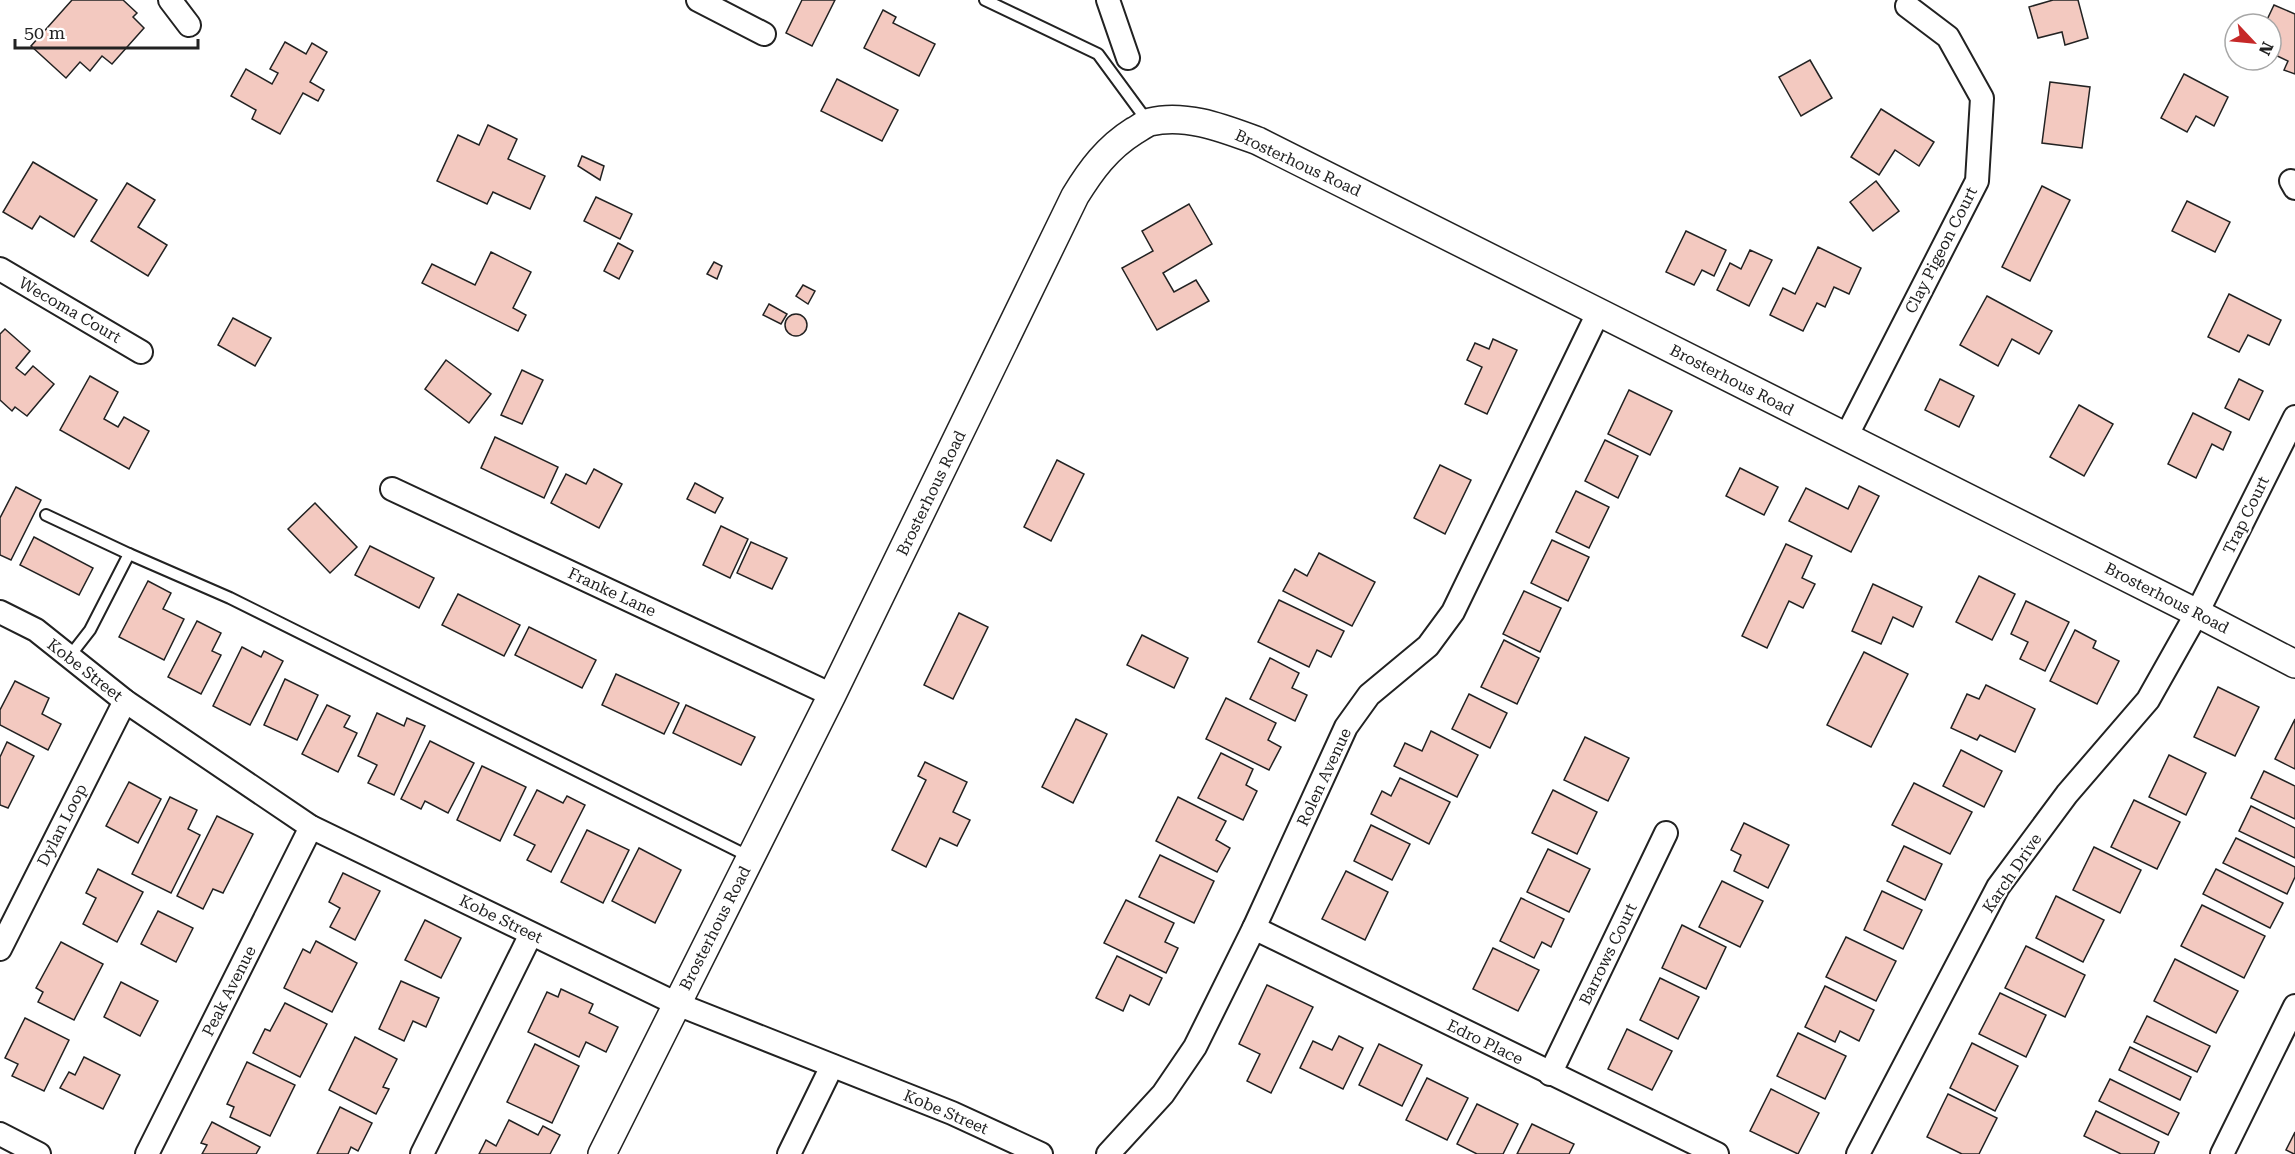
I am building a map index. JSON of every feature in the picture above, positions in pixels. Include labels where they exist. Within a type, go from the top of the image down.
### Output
[{"type":"street","points":[[170,0],[189,25]]},
{"type":"street","points":[[698,0],[764,34]]},
{"type":"street","points":[[1108,0],[1128,58]]},
{"type":"street","name":"Clay Pigeon Court","points":[[1846,438],[1977,181],[1982,98],[1948,37],[1907,6]]},
{"type":"street","name":"Brosterhous Road","points":[[602,1154],[832,695],[1074,196],[1094,166],[1119,141],[1149,122],[1184,120],[1220,127],[1258,141],[2198,613],[2295,664]]},
{"type":"street","name":"Wecoma Court","points":[[0,269],[141,351]]},
{"type":"street","name":"Rolen Avenue","points":[[1108,1154],[1163,1094],[1194,1047],[1254,928],[1346,727],[1369,695],[1428,646],[1453,612],[1598,313]]},
{"type":"street","name":"Trap Court","points":[[2198,613],[2295,417]]},
{"type":"street","name":"Franke Lane","points":[[392,489],[832,695]]},
{"type":"street","name":"Kobe Street","points":[[0,612],[36,630],[125,701],[311,827],[677,1004],[952,1113],[1041,1154]]},
{"type":"street","name":"Karch Drive","points":[[1858,1154],[1998,887],[2067,794],[2148,700],[2198,613]]},
{"type":"street","name":"Dylan Loop","points":[[3,935],[125,701]]},
{"type":"street","name":"Peak Avenue","points":[[147,1154],[311,827]]},
{"type":"street","name":"Barrows Court","points":[[1550,1074],[1666,833]]},
{"type":"street","name":"Edro Place","points":[[1254,928],[1550,1074],[1685,1147],[1717,1154]]},
{"type":"street","points":[[422,1154],[531,934]]},
{"type":"street","points":[[2222,1154],[2295,1006]]},
{"type":"street","points":[[789,1154],[832,1066]]},
{"type":"street","points":[[0,1134],[39,1154]]},
{"type":"lane","points":[[985,0],[1098,54],[1149,122]]},
{"type":"lane","points":[[46,515],[129,555],[230,598],[750,857]]},
{"type":"lane","points":[[69,657],[90,630],[129,555]]},
{"type":"building","points":[[72,0],[123,0],[137,13],[133,17],[144,28],[112,64],[102,56],[90,71],[80,62],[66,78],[31,46]]},
{"type":"building","points":[[802,0],[835,0],[812,46],[786,33]]},
{"type":"building","points":[[2053,0],[2078,0],[2088,38],[2065,45],[2062,32],[2038,38],[2029,7]]},
{"type":"building","points":[[2274,5],[2295,14],[2295,74],[2284,70],[2288,61],[2283,59],[2283,12],[2271,12]]},
{"type":"building","points":[[883,10],[896,17],[893,23],[935,44],[919,76],[864,48]]},
{"type":"building","points":[[285,42],[306,54],[312,43],[327,52],[310,82],[324,90],[318,101],[303,93],[280,134],[252,119],[256,110],[231,96],[246,69],[272,84],[278,73],[270,69]]},
{"type":"building","points":[[1810,60],[1832,98],[1801,116],[1779,77]]},
{"type":"building","points":[[2184,74],[2228,97],[2214,126],[2196,116],[2187,132],[2161,118]]},
{"type":"building","points":[[837,79],[898,110],[882,141],[821,111]]},
{"type":"building","points":[[2050,82],[2090,87],[2082,148],[2042,143]]},
{"type":"building","points":[[1881,109],[1934,142],[1919,166],[1895,150],[1879,175],[1851,157]]},
{"type":"building","points":[[488,125],[517,139],[508,159],[545,176],[530,209],[493,192],[487,204],[437,181],[458,135],[479,145]]},
{"type":"building","points":[[582,156],[604,166],[600,180],[578,166]]},
{"type":"building","points":[[33,162],[97,200],[74,237],[40,216],[32,229],[3,212]]},
{"type":"building","points":[[1876,181],[1899,211],[1873,231],[1850,202]]},
{"type":"building","points":[[127,183],[155,200],[138,227],[167,245],[148,276],[91,241]]},
{"type":"building","points":[[2042,186],[2070,200],[2030,281],[2002,267]]},
{"type":"building","points":[[596,197],[632,214],[620,239],[584,221]]},
{"type":"building","points":[[2187,201],[2230,222],[2215,252],[2172,231]]},
{"type":"building","points":[[1189,204],[1212,244],[1163,273],[1174,292],[1196,280],[1209,301],[1157,330],[1122,268],[1153,251],[1142,231]]},
{"type":"building","points":[[1686,231],[1726,250],[1714,276],[1702,270],[1694,285],[1666,272]]},
{"type":"building","points":[[618,243],[633,251],[619,279],[604,271]]},
{"type":"building","points":[[1818,247],[1861,268],[1849,294],[1834,287],[1825,307],[1817,303],[1803,331],[1770,315],[1783,288],[1795,294]]},
{"type":"building","points":[[1750,250],[1772,260],[1749,306],[1717,290],[1730,263],[1741,269]]},
{"type":"building","points":[[491,252],[531,272],[513,308],[526,315],[518,331],[422,283],[432,264],[475,285]]},
{"type":"building","points":[[714,262],[722,266],[717,279],[707,274]]},
{"type":"building","points":[[803,285],[815,291],[808,304],[796,296]]},
{"type":"building","points":[[2229,294],[2281,320],[2269,345],[2248,335],[2239,352],[2208,337]]},
{"type":"building","points":[[1987,296],[2052,331],[2039,354],[2012,339],[1998,366],[1960,345]]},
{"type":"building","points":[[769,304],[787,314],[781,324],[763,315]]},
{"type":"building","points":[[796,314],[804,317],[807,325],[804,333],[796,336],[788,333],[785,325],[788,317]]},
{"type":"building","points":[[233,318],[271,338],[255,366],[218,345]]},
{"type":"building","points":[[5,329],[30,351],[16,368],[25,375],[33,366],[54,384],[27,416],[15,407],[12,411],[0,400],[0,334]]},
{"type":"building","points":[[1493,339],[1517,350],[1487,414],[1465,404],[1482,367],[1467,360],[1475,343],[1489,349]]},
{"type":"building","points":[[446,360],[491,394],[469,423],[425,389]]},
{"type":"building","points":[[522,370],[543,380],[522,424],[501,415]]},
{"type":"building","points":[[90,376],[118,392],[104,419],[118,427],[124,417],[149,431],[129,469],[60,430]]},
{"type":"building","points":[[1940,379],[1974,396],[1959,427],[1925,410]]},
{"type":"building","points":[[2239,379],[2263,391],[2249,420],[2225,408]]},
{"type":"building","points":[[1629,390],[1672,411],[1650,455],[1608,434]]},
{"type":"building","points":[[2079,405],[2113,424],[2084,476],[2050,457]]},
{"type":"building","points":[[2193,413],[2231,432],[2223,450],[2212,444],[2196,478],[2168,464]]},
{"type":"building","points":[[495,437],[558,467],[544,498],[481,468]]},
{"type":"building","points":[[1605,440],[1638,456],[1618,498],[1585,481]]},
{"type":"building","points":[[1057,460],[1084,474],[1051,541],[1024,527]]},
{"type":"building","points":[[1440,465],[1471,480],[1445,534],[1414,518]]},
{"type":"building","points":[[1740,468],[1778,487],[1764,515],[1726,496]]},
{"type":"building","points":[[594,469],[622,484],[599,528],[551,503],[566,474],[586,484]]},
{"type":"building","points":[[695,483],[723,498],[715,513],[687,499]]},
{"type":"building","points":[[1859,486],[1879,496],[1851,552],[1789,521],[1806,488],[1848,509]]},
{"type":"building","points":[[16,487],[41,500],[11,560],[0,555],[0,518]]},
{"type":"building","points":[[1576,491],[1609,507],[1589,548],[1556,532]]},
{"type":"building","points":[[315,503],[357,547],[330,573],[288,529]]},
{"type":"building","points":[[721,526],[748,539],[730,578],[703,565]]},
{"type":"building","points":[[34,537],[93,568],[79,595],[20,565]]},
{"type":"building","points":[[1552,540],[1589,557],[1568,601],[1531,583]]},
{"type":"building","points":[[751,542],[787,558],[772,589],[737,573]]},
{"type":"building","points":[[1786,544],[1812,556],[1802,578],[1815,584],[1803,608],[1789,601],[1767,648],[1742,636]]},
{"type":"building","points":[[370,546],[434,578],[419,608],[355,575]]},
{"type":"building","points":[[1319,553],[1375,582],[1352,626],[1283,591],[1295,569],[1307,576]]},
{"type":"building","points":[[1979,576],[2015,594],[1992,640],[1956,622]]},
{"type":"building","points":[[148,581],[171,593],[163,609],[184,619],[164,660],[119,637]]},
{"type":"building","points":[[1873,584],[1922,607],[1913,627],[1893,617],[1881,644],[1852,631]]},
{"type":"building","points":[[1524,591],[1561,608],[1540,652],[1503,634]]},
{"type":"building","points":[[458,594],[520,625],[504,656],[442,625]]},
{"type":"building","points":[[1279,600],[1344,631],[1331,657],[1317,650],[1309,667],[1258,642]]},
{"type":"building","points":[[2026,601],[2069,622],[2045,671],[2020,659],[2028,642],[2011,634]]},
{"type":"building","points":[[959,613],[988,627],[953,699],[924,685]]},
{"type":"building","points":[[197,621],[221,633],[212,651],[221,655],[201,694],[168,677]]},
{"type":"building","points":[[529,627],[596,660],[582,688],[515,655]]},
{"type":"building","points":[[2075,630],[2096,641],[2093,648],[2119,661],[2097,704],[2050,681]]},
{"type":"building","points":[[1142,635],[1188,658],[1174,688],[1127,665]]},
{"type":"building","points":[[1504,640],[1539,658],[1517,704],[1481,687]]},
{"type":"building","points":[[242,647],[261,657],[264,651],[283,661],[250,725],[213,706]]},
{"type":"building","points":[[1864,652],[1908,674],[1871,747],[1827,725]]},
{"type":"building","points":[[1270,658],[1299,673],[1292,688],[1307,695],[1295,721],[1250,699]]},
{"type":"building","points":[[616,674],[679,703],[664,734],[602,705]]},
{"type":"building","points":[[285,679],[318,695],[297,740],[264,725]]},
{"type":"building","points":[[15,681],[49,698],[42,714],[61,724],[48,750],[0,725],[0,710]]},
{"type":"building","points":[[1986,685],[2035,709],[2015,752],[1980,735],[1977,740],[1951,728],[1967,694],[1979,699]]},
{"type":"building","points":[[2218,687],[2259,707],[2235,756],[2194,737]]},
{"type":"building","points":[[1469,694],[1507,713],[1490,748],[1452,729]]},
{"type":"building","points":[[1226,698],[1276,723],[1268,740],[1281,747],[1269,770],[1206,739]]},
{"type":"building","points":[[327,705],[350,716],[344,727],[357,733],[338,772],[302,754]]},
{"type":"building","points":[[686,705],[755,737],[741,765],[673,733]]},
{"type":"building","points":[[377,713],[404,726],[407,718],[425,726],[394,795],[368,783],[377,765],[358,756]]},
{"type":"building","points":[[1076,719],[1107,734],[1073,803],[1042,787]]},
{"type":"building","points":[[2295,719],[2295,769],[2275,759]]},
{"type":"building","points":[[1431,731],[1478,755],[1457,797],[1394,766],[1405,743],[1422,751]]},
{"type":"building","points":[[1585,737],[1629,758],[1608,801],[1564,780]]},
{"type":"building","points":[[430,741],[474,763],[448,813],[425,801],[421,809],[401,799]]},
{"type":"building","points":[[7,742],[34,756],[8,808],[0,805],[0,757]]},
{"type":"building","points":[[1961,750],[2002,771],[1984,807],[1943,786]]},
{"type":"building","points":[[1221,753],[1253,769],[1246,785],[1257,791],[1243,820],[1198,798]]},
{"type":"building","points":[[2169,755],[2206,773],[2186,815],[2149,797]]},
{"type":"building","points":[[925,762],[967,782],[953,812],[970,820],[957,846],[940,838],[926,867],[892,850],[926,780],[918,776]]},
{"type":"building","points":[[482,766],[526,787],[500,841],[457,820]]},
{"type":"building","points":[[2264,771],[2295,786],[2295,819],[2251,798]]},
{"type":"building","points":[[1400,778],[1450,802],[1429,844],[1371,814],[1382,791],[1391,796]]},
{"type":"building","points":[[129,782],[161,799],[138,843],[106,826]]},
{"type":"building","points":[[1914,783],[1972,812],[1950,854],[1892,825]]},
{"type":"building","points":[[537,790],[563,803],[567,796],[585,805],[551,872],[527,860],[535,845],[514,835]]},
{"type":"building","points":[[1553,790],[1597,812],[1577,854],[1532,833]]},
{"type":"building","points":[[170,797],[197,810],[188,829],[200,835],[171,893],[132,874]]},
{"type":"building","points":[[1178,797],[1226,821],[1216,840],[1230,848],[1217,872],[1156,841]]},
{"type":"building","points":[[2134,800],[2180,822],[2157,869],[2111,847]]},
{"type":"building","points":[[2251,806],[2295,828],[2295,858],[2239,831]]},
{"type":"building","points":[[217,816],[253,834],[223,893],[213,889],[203,909],[177,896]]},
{"type":"building","points":[[1744,823],[1789,845],[1768,888],[1734,871],[1741,855],[1731,850]]},
{"type":"building","points":[[1371,825],[1410,844],[1392,880],[1354,861]]},
{"type":"building","points":[[587,830],[629,850],[603,903],[561,882]]},
{"type":"building","points":[[2236,838],[2295,867],[2295,877],[2287,894],[2223,863]]},
{"type":"building","points":[[1904,846],[1942,864],[1925,900],[1887,881]]},
{"type":"building","points":[[2094,847],[2141,870],[2120,913],[2073,890]]},
{"type":"building","points":[[639,848],[681,870],[655,923],[612,901]]},
{"type":"building","points":[[1548,849],[1590,869],[1569,912],[1527,892]]},
{"type":"building","points":[[1160,855],[1214,881],[1194,923],[1139,897]]},
{"type":"building","points":[[98,869],[143,892],[117,942],[83,924],[96,898],[86,893]]},
{"type":"building","points":[[2216,869],[2283,903],[2270,928],[2203,894]]},
{"type":"building","points":[[1346,871],[1388,892],[1365,940],[1322,919]]},
{"type":"building","points":[[343,873],[380,891],[355,940],[330,927],[340,908],[329,902]]},
{"type":"building","points":[[1722,881],[1763,901],[1740,947],[1699,927]]},
{"type":"building","points":[[1882,891],[1922,910],[1903,949],[1864,930]]},
{"type":"building","points":[[2056,896],[2104,920],[2083,962],[2036,938]]},
{"type":"building","points":[[1521,898],[1564,919],[1551,947],[1542,942],[1534,958],[1500,941]]},
{"type":"building","points":[[1126,900],[1174,923],[1165,942],[1178,948],[1166,973],[1104,943]]},
{"type":"building","points":[[2202,905],[2265,936],[2244,978],[2181,946]]},
{"type":"building","points":[[158,911],[193,928],[176,962],[141,944]]},
{"type":"building","points":[[425,920],[461,938],[441,978],[405,960]]},
{"type":"building","points":[[1682,925],[1726,947],[1706,989],[1662,968]]},
{"type":"building","points":[[1846,937],[1896,961],[1876,1001],[1826,977]]},
{"type":"building","points":[[316,941],[357,963],[332,1012],[284,988],[303,949],[310,953]]},
{"type":"building","points":[[61,942],[103,964],[74,1020],[38,1002],[43,992],[36,988]]},
{"type":"building","points":[[2026,946],[2085,975],[2065,1017],[2005,988]]},
{"type":"building","points":[[1493,948],[1539,970],[1518,1011],[1473,989]]},
{"type":"building","points":[[1117,956],[1162,978],[1149,1005],[1130,995],[1123,1011],[1096,998]]},
{"type":"building","points":[[2175,959],[2238,991],[2216,1033],[2154,1001]]},
{"type":"building","points":[[1660,978],[1699,997],[1678,1039],[1640,1020]]},
{"type":"building","points":[[401,981],[439,998],[426,1027],[413,1021],[404,1041],[379,1029]]},
{"type":"building","points":[[121,982],[158,1001],[140,1036],[104,1017]]},
{"type":"building","points":[[1267,985],[1313,1007],[1271,1093],[1247,1081],[1260,1054],[1239,1044]]},
{"type":"building","points":[[1825,986],[1874,1010],[1859,1041],[1840,1031],[1835,1042],[1805,1027]]},
{"type":"building","points":[[561,989],[593,1004],[589,1013],[618,1027],[606,1052],[586,1042],[579,1057],[528,1032],[547,992],[558,997]]},
{"type":"building","points":[[2000,993],[2046,1015],[2026,1057],[1979,1034]]},
{"type":"building","points":[[285,1003],[327,1024],[300,1077],[253,1053],[265,1029],[270,1031]]},
{"type":"building","points":[[2147,1016],[2210,1046],[2197,1072],[2134,1042]]},
{"type":"building","points":[[25,1018],[69,1040],[44,1091],[12,1076],[18,1064],[5,1058]]},
{"type":"building","points":[[1627,1029],[1672,1051],[1652,1090],[1608,1069]]},
{"type":"building","points":[[1798,1033],[1846,1056],[1825,1099],[1777,1076]]},
{"type":"building","points":[[1339,1036],[1363,1048],[1343,1089],[1300,1068],[1313,1041],[1332,1050]]},
{"type":"building","points":[[355,1037],[397,1059],[383,1087],[389,1089],[376,1114],[329,1090]]},
{"type":"building","points":[[1972,1043],[2018,1066],[1995,1111],[1950,1088]]},
{"type":"building","points":[[535,1044],[579,1066],[552,1123],[507,1102]]},
{"type":"building","points":[[1379,1044],[1422,1065],[1402,1106],[1359,1085]]},
{"type":"building","points":[[2130,1047],[2191,1077],[2180,1100],[2119,1070]]},
{"type":"building","points":[[84,1057],[120,1075],[103,1109],[60,1088],[69,1072],[75,1075]]},
{"type":"building","points":[[247,1062],[295,1085],[270,1136],[230,1117],[234,1107],[227,1104]]},
{"type":"building","points":[[1427,1078],[1468,1098],[1447,1140],[1406,1120]]},
{"type":"building","points":[[2110,1079],[2179,1113],[2168,1135],[2099,1101]]},
{"type":"building","points":[[1771,1089],[1819,1113],[1798,1154],[1750,1131]]},
{"type":"building","points":[[1948,1094],[1997,1118],[1979,1154],[1962,1154],[1927,1137]]},
{"type":"building","points":[[1477,1104],[1518,1124],[1503,1154],[1477,1154],[1457,1144]]},
{"type":"building","points":[[340,1107],[372,1123],[358,1151],[351,1147],[348,1154],[317,1154]]},
{"type":"building","points":[[2096,1111],[2159,1142],[2154,1154],[2121,1154],[2084,1136]]},
{"type":"building","points":[[509,1120],[538,1135],[543,1126],[560,1135],[550,1154],[479,1154],[486,1140],[496,1146]]},
{"type":"building","points":[[212,1122],[260,1147],[256,1154],[202,1154],[207,1145],[201,1143]]},
{"type":"building","points":[[1532,1124],[1574,1144],[1569,1154],[1517,1154]]},
{"type":"building","points":[[2295,1132],[2295,1154],[2294,1154],[2286,1150]]}]
